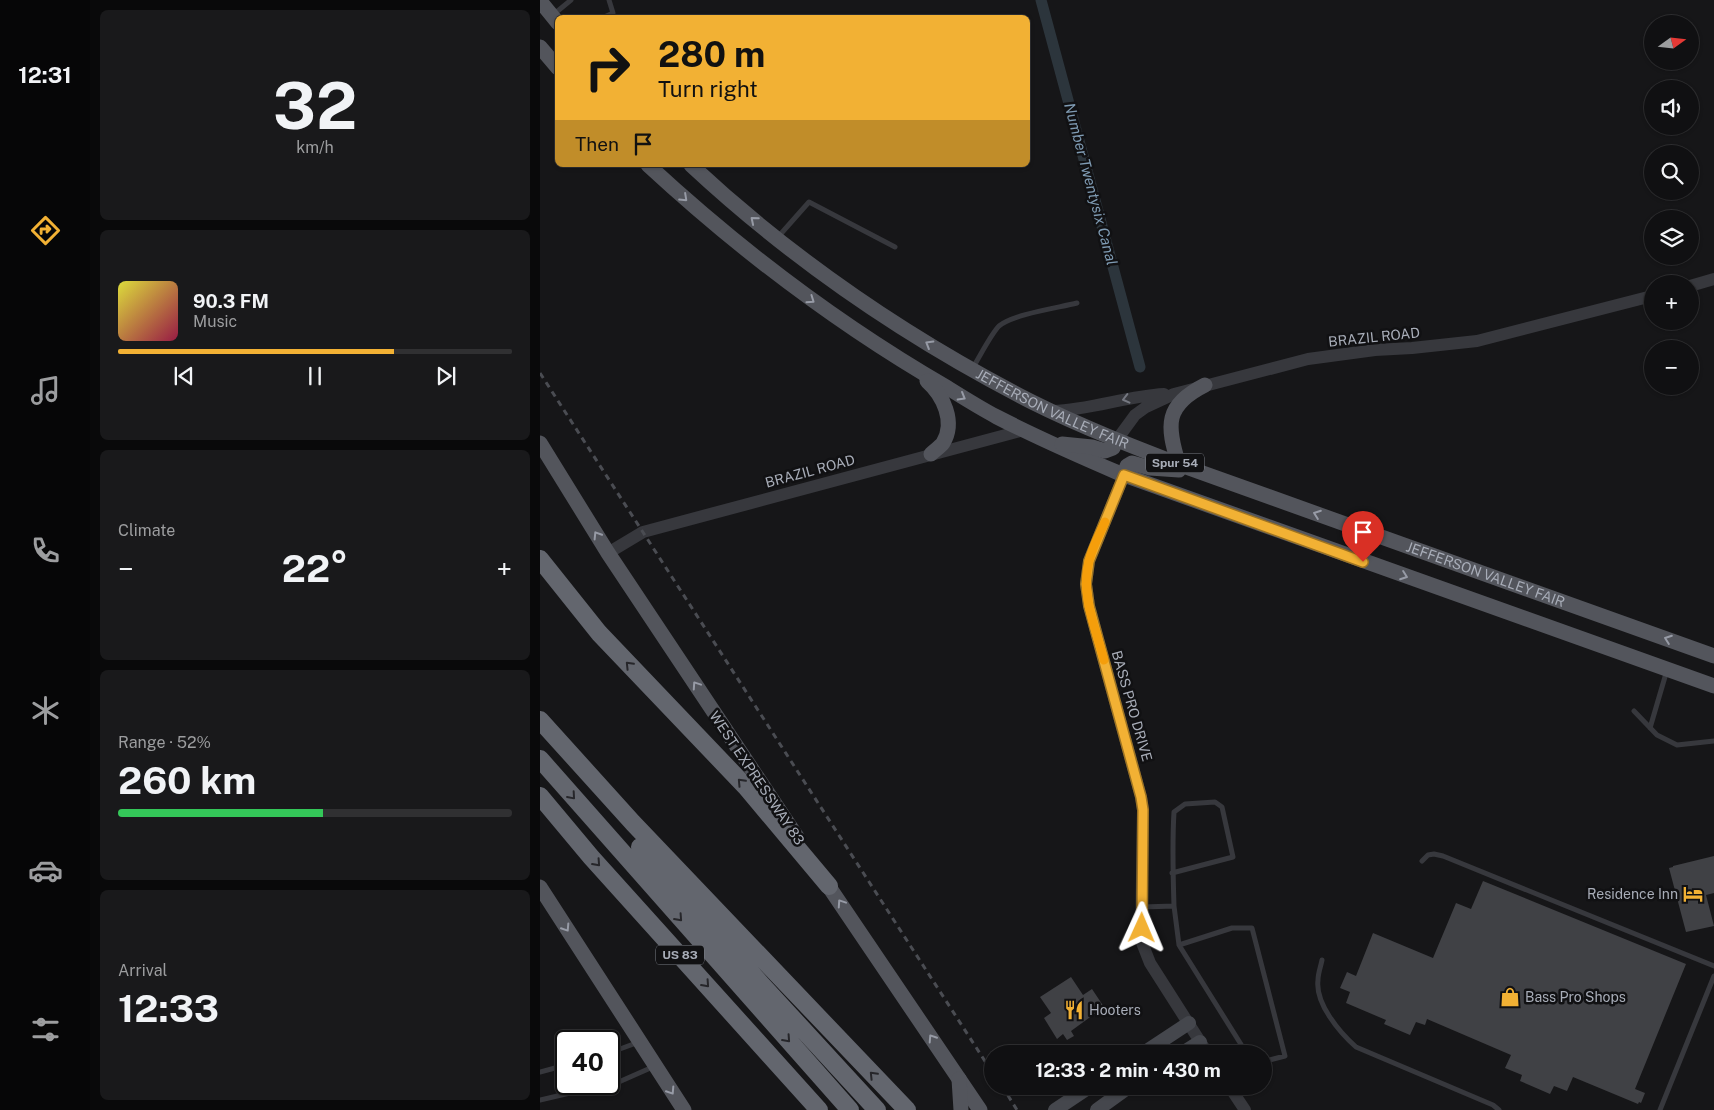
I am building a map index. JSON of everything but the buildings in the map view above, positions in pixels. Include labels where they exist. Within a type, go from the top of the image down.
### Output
[{"type":"highway","points":[[540,559],[599,633],[746,787],[829,886]]},
{"type":"highway","points":[[540,720],[634,823],[907,1110]]},
{"type":"highway","name":"US 83","points":[[540,724],[690,904],[877,1110]]},
{"type":"highway","points":[[540,759],[850,1110]]},
{"type":"highway","name":"US 83","points":[[540,796],[592,857],[820,1110]]},
{"type":"main road","points":[[540,1],[554,19]]},
{"type":"main road","points":[[540,46],[555,64]]},
{"type":"main road","name":"Spur 54","points":[[650,167],[692,205],[798,291],[855,332],[913,368],[1024,430],[1124,475],[1714,686]]},
{"type":"main road","name":"JEFFERSON VALLEY FAIR","points":[[693,167],[776,239],[841,287],[899,326],[972,369],[1053,411],[1116,441],[1198,472],[1714,656]]},
{"type":"main road","points":[[913,368],[932,385],[946,407],[948,419],[947,432],[943,443],[931,454]]},
{"type":"main road","points":[[1179,464],[1171,436],[1173,415],[1183,398],[1205,385]]},
{"type":"main road","points":[[1046,440],[1092,447],[1105,451],[1113,448],[1116,441]]},
{"type":"main road","name":"WEST EXPRESSWAY 83","points":[[540,443],[608,553],[980,1110]]},
{"type":"main road","points":[[1124,475],[1127,466],[1132,463],[1150,468],[1198,472]]},
{"type":"main road","points":[[540,886],[684,1110]]},
{"type":"main road","points":[[1156,1045],[1189,1023]]},
{"type":"main road","points":[[958,1079],[961,1110]]},
{"type":"main road","points":[[1056,1110],[1078,1095]]},
{"type":"main road","points":[[1097,1110],[1118,1095]]},
{"type":"street","points":[[1699,284],[1714,280]]},
{"type":"street","name":"BRAZIL ROAD","points":[[1116,441],[1135,415],[1146,406],[1174,394],[1205,385],[1291,363],[1341,354],[1477,341],[1644,298]]},
{"type":"street","points":[[1053,411],[1085,408],[1143,396],[1174,394]]},
{"type":"street","name":"BRAZIL ROAD","points":[[608,553],[643,532],[1024,430]]},
{"type":"street","name":"BASS PRO DRIVE","points":[[1124,475],[1089,561],[1086,584],[1089,606],[1141,797],[1143,810],[1142,940],[1144,949],[1150,963],[1202,1045]]},
{"type":"street","points":[[1235,1095],[1245,1110]]},
{"type":"lane","points":[[558,15],[571,0]]},
{"type":"lane","points":[[609,0],[613,13],[609,15]]},
{"type":"lane","points":[[776,239],[809,202],[895,247]]},
{"type":"lane","points":[[972,369],[998,328],[1005,322],[1077,303]]},
{"type":"lane","points":[[1650,728],[1667,669]]},
{"type":"lane","points":[[1634,711],[1657,735],[1677,745],[1714,741]]},
{"type":"lane","points":[[1172,873],[1233,857],[1222,807],[1215,802],[1185,804],[1174,812],[1172,837],[1172,873],[1174,906],[1180,945],[1241,1045]]},
{"type":"lane","points":[[1422,862],[1428,855],[1443,856],[1714,966]]},
{"type":"lane","points":[[1143,906],[1174,906]]},
{"type":"lane","points":[[1180,945],[1232,928],[1252,928],[1285,1056],[1272,1059]]},
{"type":"lane","points":[[1322,960],[1318,980],[1319,995],[1344,1037],[1356,1047],[1493,1105],[1499,1110]]},
{"type":"lane","points":[[1660,1110],[1714,976]]},
{"type":"lane","points":[[620,1049],[640,1042]]},
{"type":"lane","points":[[540,1100],[621,1082],[655,1066]]},
{"type":"lane","points":[[540,1072],[555,1068]]},
{"type":"waterway","name":"Number Twentysix Canal","points":[[1041,0],[1140,367]]},
{"type":"railway","points":[[540,373],[984,1060]]},
{"type":"railway","points":[[1008,1095],[1017,1110]]},
{"type":"slow traffic","points":[[1104,660],[1089,606],[1086,584],[1089,561],[1105,522]]},
{"type":"place","name":"Residence Inn","points":[[1693,894]]},
{"type":"place","name":"Bass Pro Shops","points":[[1510,997]]},
{"type":"place","name":"Hooters","points":[[1074,1010]]},
{"type":"route","points":[[1142,928],[1143,810],[1141,797],[1138,780],[1089,606],[1086,584],[1089,561],[1124,475],[1363,562]]}]
